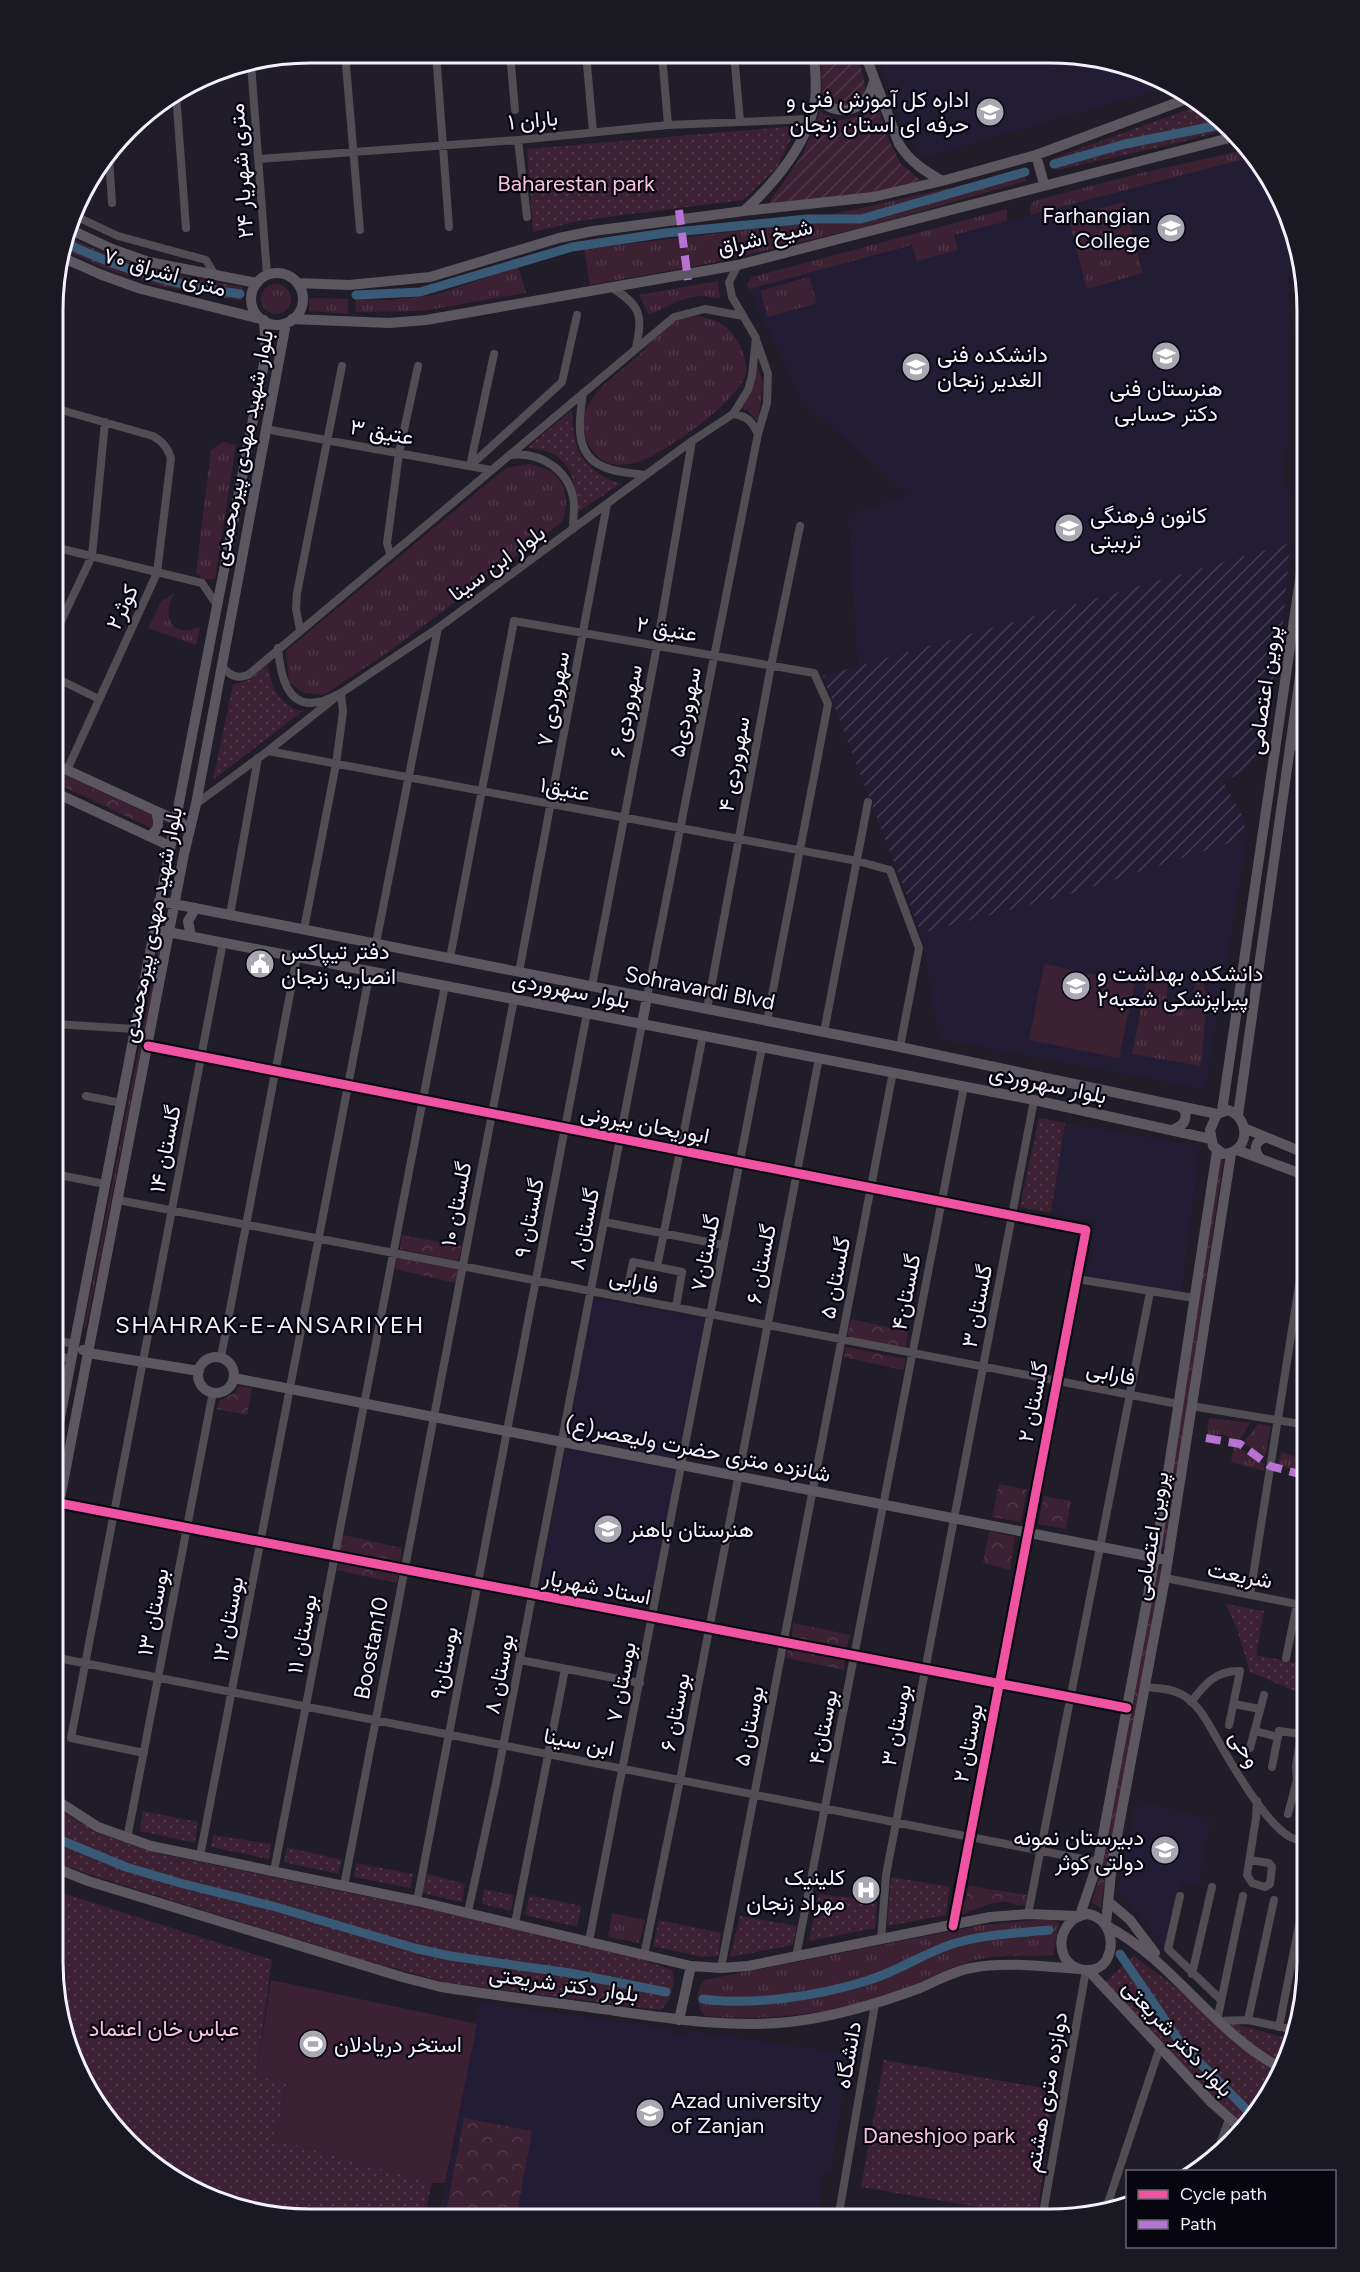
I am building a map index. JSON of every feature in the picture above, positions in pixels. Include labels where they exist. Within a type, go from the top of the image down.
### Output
[{"type":"main road","points":[[744,211],[769,188],[789,161],[811,119],[816,98],[814,63]]},
{"type":"main road","points":[[868,63],[899,144],[907,157],[918,167],[942,181]]},
{"type":"main road","points":[[816,98],[824,106],[834,110],[856,107],[865,101],[874,81]]},
{"type":"main road","name":"شیخ اشراق","points":[[297,283],[349,285],[390,283],[429,277],[559,238],[744,211],[873,197],[1036,155],[1181,101]]},
{"type":"main road","name":"شیخ اشراق","points":[[289,321],[389,323],[426,320],[738,265],[1228,138]]},
{"type":"main road","points":[[1036,155],[1044,184]]},
{"type":"main road","points":[[75,233],[149,262],[257,283]]},
{"type":"main road","name":"۷۰ متری اشراق","points":[[68,260],[141,289],[262,320]]},
{"type":"main road","points":[[274,273],[287,275],[297,283],[302,303],[297,315],[289,321],[273,324],[262,320],[253,308],[251,295],[257,283],[267,275],[274,273]]},
{"type":"main road","name":"بلوار شهید مهدی پیرمحمدی","points":[[63,1404],[266,353],[262,320]]},
{"type":"main road","name":"بلوار شهید مهدی پیرمحمدی","points":[[63,1482],[196,804],[266,429],[289,321]]},
{"type":"main road","name":"پروین اعتصامی","points":[[1219,1112],[1297,604]]},
{"type":"main road","name":"پروین اعتصامی","points":[[1238,1115],[1297,697]]},
{"type":"main road","points":[[63,768],[190,826]]},
{"type":"main road","points":[[63,796],[170,846]]},
{"type":"main road","points":[[148,836],[156,831],[158,826],[156,812]]},
{"type":"main road","name":"Sohravardi Blvd","points":[[159,901],[900,1047],[1179,1106],[1219,1112]]},
{"type":"main road","points":[[191,936],[188,921],[196,908]]},
{"type":"main road","name":"بلوار سهروردی","points":[[154,929],[964,1086],[1210,1139]]},
{"type":"main road","points":[[642,1024],[647,997]]},
{"type":"main road","points":[[1172,1131],[1185,1122],[1185,1110],[1179,1106]]},
{"type":"main road","points":[[1234,1152],[1242,1145],[1244,1128],[1238,1115],[1228,1110],[1219,1112],[1211,1124],[1210,1139],[1217,1151],[1223,1154],[1234,1152],[1261,1159],[1297,1172]]},
{"type":"main road","points":[[1244,1128],[1297,1150]]},
{"type":"main road","points":[[1261,1159],[1255,1147],[1257,1142],[1266,1137]]},
{"type":"main road","name":"پروین اعتصامی","points":[[1078,1915],[1098,1862],[1155,1558],[1217,1151]]},
{"type":"main road","name":"پروین اعتصامی","points":[[1106,1925],[1112,1863],[1165,1578],[1191,1406],[1234,1152]]},
{"type":"main road","points":[[75,1344],[88,1353],[199,1371]]},
{"type":"main road","points":[[72,1359],[88,1353]]},
{"type":"main road","points":[[220,1357],[231,1365],[234,1378],[227,1390],[213,1392],[202,1385],[199,1371],[207,1360],[220,1357]]},
{"type":"main road","name":"شانزده متری حضرت ولیعصر(ع)","points":[[234,1378],[1168,1560]]},
{"type":"main road","name":"بلوار دکتر شریعتی","points":[[63,1804],[98,1827],[128,1839],[468,1912],[691,1966],[721,1968],[748,1966],[990,1917],[1028,1914],[1078,1915]]},
{"type":"main road","name":"بلوار دکتر شریعتی","points":[[63,1871],[121,1892],[441,1987],[679,2019],[741,2025],[789,2022],[837,2015],[875,2004],[972,1967],[1024,1966],[1084,1970],[1236,2125]]},
{"type":"main road","points":[[1109,1902],[1130,1920],[1168,1970]]},
{"type":"main road","points":[[1078,1915],[1096,1916],[1106,1925],[1109,1946],[1107,1958],[1102,1964],[1084,1970],[1067,1961],[1062,1947],[1068,1924],[1078,1915]]},
{"type":"main road","name":"بلوار دکتر شریعتی","points":[[1106,1925],[1143,1948],[1168,1970],[1217,2021],[1253,2051],[1275,2064]]},
{"type":"main road","points":[[679,2019],[691,1966]]},
{"type":"street","points":[[346,63],[360,230]]},
{"type":"street","points":[[437,63],[449,227]]},
{"type":"street","points":[[511,63],[515,110]]},
{"type":"street","points":[[587,63],[593,132]]},
{"type":"street","points":[[663,63],[668,125]]},
{"type":"street","points":[[735,63],[740,121]]},
{"type":"street","name":"۲۴ متری شهریار","points":[[252,70],[267,275]]},
{"type":"street","points":[[177,102],[186,228]]},
{"type":"street","name":"باران ۱","points":[[259,159],[518,140],[668,125],[811,119]]},
{"type":"street","points":[[518,140],[527,217]]},
{"type":"street","points":[[110,166],[112,203]]},
{"type":"street","points":[[81,219],[118,236],[206,260],[215,276]]},
{"type":"street","points":[[738,265],[729,282],[732,297],[756,338]]},
{"type":"street","points":[[611,287],[631,300],[639,315],[640,327],[636,349]]},
{"type":"street","points":[[222,666],[227,672],[240,678],[257,668],[674,317],[705,309],[743,316]]},
{"type":"street","points":[[470,466],[562,382],[576,315]]},
{"type":"street","name":"بلوار ابن سینا","points":[[196,804],[341,693],[438,628],[692,441],[733,414],[748,390],[752,376],[756,338]]},
{"type":"street","name":"سهروردی۵","points":[[647,997],[758,435],[767,403],[768,374],[756,338]]},
{"type":"street","points":[[470,466],[494,354]]},
{"type":"street","points":[[300,630],[296,609],[297,593],[342,366]]},
{"type":"street","points":[[390,554],[387,543],[399,453],[418,366]]},
{"type":"street","points":[[583,393],[579,433],[585,450],[604,468],[646,476]]},
{"type":"street","points":[[63,410],[105,422],[92,556],[63,617]]},
{"type":"street","points":[[733,414],[745,416],[753,423],[758,435]]},
{"type":"street","name":"کوثر۲","points":[[67,770],[157,573],[171,468],[168,449],[162,441],[153,436],[105,422]]},
{"type":"street","name":"عتیق ۳","points":[[266,429],[491,470]]},
{"type":"street","name":"سهروردی ۶","points":[[592,986],[657,646],[692,441]]},
{"type":"street","points":[[509,456],[523,454],[540,457],[556,466],[568,484],[574,503],[573,529]]},
{"type":"street","name":"سهروردی ۷","points":[[519,972],[607,504]]},
{"type":"street","name":"سهروردی ۴","points":[[707,1009],[771,666],[800,526]]},
{"type":"street","points":[[63,549],[202,583],[217,605]]},
{"type":"street","name":"عتیق ۲","points":[[482,791],[514,621],[814,673],[828,704],[800,851]]},
{"type":"street","points":[[376,943],[438,628]]},
{"type":"street","points":[[278,648],[279,666],[285,686],[293,696],[314,703],[341,693],[343,712],[336,764],[304,929]]},
{"type":"street","points":[[63,681],[99,699]]},
{"type":"street","points":[[1290,746],[1297,747]]},
{"type":"street","name":"عتیق۱","points":[[268,751],[857,861],[890,870],[919,948],[900,1047]]},
{"type":"street","points":[[230,915],[258,758]]},
{"type":"street","points":[[450,958],[482,791]]},
{"type":"street","points":[[824,1032],[868,802]]},
{"type":"street","points":[[767,1021],[800,851]]},
{"type":"street","name":"گلستان ۱۴","points":[[144,1753],[71,1738],[224,942]]},
{"type":"street","points":[[220,1357],[297,957]]},
{"type":"street","name":"بوستان ۱۲","points":[[200,1856],[370,971]]},
{"type":"street","name":"بوستان ۱۱","points":[[274,1872],[444,985]]},
{"type":"street","name":"گلستان ۱۰","points":[[434,1417],[514,999]]},
{"type":"street","name":"گلستان ۹","points":[[507,1431],[587,1013]]},
{"type":"street","name":"گلستان ۸","points":[[562,1442],[642,1024]]},
{"type":"street","points":[[63,1027],[135,1029]]},
{"type":"street","points":[[657,1267],[703,1035]]},
{"type":"street","name":"ابوریحان بیرونی","points":[[148,1046],[1086,1230],[1077,1279]]},
{"type":"street","name":"گلستان۷","points":[[682,1465],[762,1047]]},
{"type":"street","name":"گلستان ۶","points":[[739,1476],[819,1058]]},
{"type":"street","name":"گلستان ۵","points":[[813,1491],[893,1072]]},
{"type":"street","name":"گلستان۴","points":[[884,1505],[964,1086]]},
{"type":"street","points":[[86,1096],[121,1103]]},
{"type":"street","name":"گلستان ۳","points":[[954,1519],[1034,1100]]},
{"type":"street","points":[[63,1176],[105,1184]]},
{"type":"street","name":"فارابی","points":[[118,1200],[1178,1404]]},
{"type":"street","points":[[604,1222],[724,1245]]},
{"type":"street","points":[[626,1298],[633,1262],[681,1272],[676,1307]]},
{"type":"street","points":[[1077,1279],[1194,1298]]},
{"type":"street","name":"گلستان ۲","points":[[1028,1533],[1077,1279]]},
{"type":"street","points":[[1028,1914],[1150,1292]]},
{"type":"street","points":[[1250,1595],[1297,1299]]},
{"type":"street","points":[[63,1342],[75,1344]]},
{"type":"street","points":[[63,1357],[72,1359]]},
{"type":"street","name":"بوستان ۱۳","points":[[128,1839],[213,1392]]},
{"type":"street","points":[[1191,1406],[1297,1423]]},
{"type":"street","name":"Boostan10","points":[[344,1886],[434,1417]]},
{"type":"street","name":"بوستان۹","points":[[417,1901],[507,1431]]},
{"type":"street","name":"بوستان ۸","points":[[468,1912],[562,1442]]},
{"type":"street","name":"بوستان ۷","points":[[589,1941],[682,1465]]},
{"type":"street","name":"بوستان ۶","points":[[644,1955],[681,1780],[739,1476]]},
{"type":"street","name":"بوستان ۵","points":[[721,1968],[813,1491]]},
{"type":"street","name":"استاد شهریار","points":[[63,1504],[1127,1708]]},
{"type":"street","name":"بوستان۴","points":[[796,1957],[884,1505]]},
{"type":"street","name":"بوستان ۳","points":[[881,1940],[886,1875],[954,1519]]},
{"type":"street","name":"بوستان ۲","points":[[953,1926],[1028,1533]]},
{"type":"street","name":"شریعت","points":[[1165,1578],[1297,1604]]},
{"type":"street","points":[[1286,1658],[1297,1604]]},
{"type":"street","name":"ابن سینا","points":[[63,1659],[1098,1862]]},
{"type":"street","points":[[520,1660],[639,1683]]},
{"type":"street","points":[[514,1923],[565,1669]]},
{"type":"street","points":[[1191,1702],[1210,1679],[1221,1673],[1240,1671],[1229,1725]]},
{"type":"street","name":"وحی","points":[[1145,1687],[1167,1689],[1181,1695],[1202,1713],[1242,1781],[1273,1822],[1290,1837],[1297,1840]]},
{"type":"street","points":[[1250,1748],[1264,1695]]},
{"type":"street","points":[[1234,1704],[1260,1708]]},
{"type":"street","points":[[1255,1731],[1278,1737]]},
{"type":"street","points":[[1272,1767],[1279,1731],[1297,1733]]},
{"type":"street","points":[[1288,1814],[1297,1780],[1297,1760]]},
{"type":"street","points":[[1250,1860],[1257,1801]]},
{"type":"street","points":[[1192,1974],[1212,1887]]},
{"type":"street","points":[[1180,1896],[1168,1949],[1221,2000]]},
{"type":"street","points":[[1243,1896],[1217,2021],[1248,2020],[1288,2029]]},
{"type":"street","points":[[1248,2020],[1274,1900]]},
{"type":"street","points":[[1279,2027],[1297,1936]]},
{"type":"street","name":"دوازده متری هشتم","points":[[1044,2209],[1084,1970]]},
{"type":"street","name":"دانشگاه","points":[[840,2209],[875,2004]]},
{"type":"street","points":[[1108,2202],[1160,2047]]},
{"type":"street","points":[[1221,2140],[1229,2119]]},
{"type":"shaded area","name":"اداره کل آموزش فنی و حرفه ای استان زنجان","points":[[880,63],[1082,65],[1114,71],[1161,89],[923,158],[908,139]]},
{"type":"shaded area","points":[[1245,159],[1272,201],[1289,246],[1290,444],[1285,448],[1284,482],[1290,490],[1290,543],[858,666],[848,514],[908,495],[802,400],[749,289],[913,245],[958,250],[954,235]]},
{"type":"shaded area","points":[[1290,543],[1283,622],[1266,729],[1258,751],[1246,770],[1223,782],[1242,815],[1247,837],[1067,895],[921,933],[823,676]]},
{"type":"shaded area","name":"دانشکده بهداشت و پیراپزشکى شعبه۲","points":[[1247,837],[1205,1089],[939,1039],[921,933],[1067,895]]},
{"type":"shaded area","points":[[1065,1123],[1200,1146],[1181,1297],[1086,1281],[1095,1223],[1051,1213]]},
{"type":"shaded area","points":[[593,1298],[704,1319],[678,1460],[567,1438]]},
{"type":"shaded area","name":"هنرستان باهنر","points":[[566,1447],[676,1469],[650,1610],[539,1588]]},
{"type":"shaded area","name":"دبیرستان نمونه دولتی کوثر","points":[[1136,1800],[1211,1819],[1198,1885],[1180,1883],[1165,1948],[1118,1890]]},
{"type":"shaded area","name":"Azad university of Zanjan","points":[[479,2003],[669,2028],[674,2035],[683,2036],[690,2031],[849,2054],[831,2172],[823,2174],[818,2209],[441,2209]]},
{"type":"green space","points":[[821,63],[860,63],[865,87],[861,100],[851,105],[837,104],[825,100],[822,92]]},
{"type":"green space","points":[[876,98],[886,134],[901,164],[924,183],[871,194],[766,207],[803,154],[820,111],[837,121],[849,119],[864,112]]},
{"type":"green space","points":[[1192,108],[1221,131],[1056,170],[1051,160]]},
{"type":"green space","name":"Baharestan park","points":[[797,126],[777,168],[743,200],[584,220],[533,232],[527,149]]},
{"type":"green space","points":[[1239,151],[1245,159],[1030,215],[1031,204],[1034,201],[1141,173]]},
{"type":"green space","points":[[1022,171],[1026,181],[880,223],[711,263],[590,285],[584,249],[772,227]]},
{"type":"green space","points":[[1124,202],[1143,273],[1087,289],[1068,217]]},
{"type":"green space","points":[[1007,209],[1007,221],[954,235],[958,250],[917,261],[912,245],[749,289],[747,285],[752,277]]},
{"type":"green space","points":[[73,239],[109,255],[153,269],[243,287],[242,301],[159,286],[104,268],[70,252]]},
{"type":"green space","points":[[518,267],[526,293],[422,311],[356,312],[355,299],[390,300],[435,295]]},
{"type":"green space","points":[[809,277],[817,303],[768,317],[760,291]]},
{"type":"green space","points":[[718,281],[720,298],[701,296],[687,298],[649,315],[639,295]]},
{"type":"green space","points":[[276,284],[287,288],[291,299],[287,310],[276,314],[265,310],[261,299],[265,288]]},
{"type":"green space","points":[[309,299],[348,299],[348,314],[309,311]]},
{"type":"green space","points":[[698,316],[722,324],[731,331],[742,349],[746,364],[746,372],[741,384],[716,411],[663,450],[635,463],[620,465],[601,459],[593,452],[583,429],[584,415],[598,391],[640,354],[662,329],[678,320]]},
{"type":"green space","points":[[757,364],[763,384],[758,422],[748,410],[740,408]]},
{"type":"green space","points":[[572,410],[574,437],[582,456],[596,471],[620,484],[575,514],[574,482],[567,467],[552,453],[528,447]]},
{"type":"green space","points":[[224,442],[236,445],[215,579],[203,579],[196,573],[211,450]]},
{"type":"green space","points":[[528,464],[549,471],[562,483],[566,501],[562,522],[391,650],[324,695],[304,693],[289,682],[286,651],[506,468]]},
{"type":"green space","points":[[174,594],[168,611],[169,618],[176,628],[191,630],[200,627],[196,645],[148,628],[161,601]]},
{"type":"green space","points":[[268,664],[271,680],[282,700],[295,709],[303,711],[213,780],[233,684],[249,680]]},
{"type":"green space","points":[[63,774],[154,816],[151,828],[63,786]]},
{"type":"green space","points":[[159,947],[161,948],[86,1328],[84,1327]]},
{"type":"green space","points":[[1044,964],[1135,983],[1119,1058],[1029,1040]]},
{"type":"green space","points":[[1148,971],[1169,973],[1166,1001],[1168,1007],[1191,1010],[1197,976],[1203,977],[1207,1000],[1201,1066],[1132,1054]]},
{"type":"green space","points":[[1039,1118],[1065,1123],[1051,1213],[1020,1207]]},
{"type":"green space","points":[[1219,1154],[1224,1156],[1166,1547],[1161,1546]]},
{"type":"green space","points":[[402,1235],[462,1246],[458,1261],[400,1249]]},
{"type":"green space","points":[[397,1258],[458,1270],[456,1283],[395,1269]]},
{"type":"green space","points":[[851,1319],[908,1332],[906,1349],[847,1336]]},
{"type":"green space","points":[[846,1347],[906,1359],[903,1370],[844,1357]]},
{"type":"green space","points":[[238,1386],[252,1388],[247,1415],[217,1409],[219,1401],[235,1393]]},
{"type":"green space","points":[[1209,1418],[1250,1423],[1239,1441],[1225,1435],[1207,1434]]},
{"type":"green space","points":[[1258,1424],[1271,1426],[1265,1456],[1243,1443]]},
{"type":"green space","points":[[1234,1445],[1264,1464],[1264,1471],[1231,1462]]},
{"type":"green space","points":[[1282,1452],[1297,1457],[1297,1470],[1277,1465]]},
{"type":"green space","points":[[999,1484],[1027,1490],[1021,1522],[992,1517]]},
{"type":"green space","points":[[1044,1496],[1071,1501],[1066,1529],[1038,1524]]},
{"type":"green space","points":[[989,1531],[1015,1537],[1010,1570],[983,1563]]},
{"type":"green space","points":[[343,1535],[402,1548],[400,1563],[339,1552]]},
{"type":"green space","points":[[339,1559],[399,1571],[397,1583],[337,1570]]},
{"type":"green space","points":[[1159,1569],[1163,1570],[1107,1865],[1101,1908],[1092,1903],[1098,1882],[1149,1609]]},
{"type":"green space","points":[[1226,1604],[1264,1611],[1256,1655],[1297,1663],[1297,1692],[1250,1672],[1237,1629]]},
{"type":"green space","points":[[793,1623],[851,1635],[846,1649],[792,1637]]},
{"type":"green space","points":[[788,1648],[845,1659],[844,1670],[786,1658]]},
{"type":"green space","points":[[143,1811],[198,1822],[195,1843],[140,1831]]},
{"type":"green space","points":[[63,1812],[105,1834],[161,1854],[433,1910],[632,1956],[672,1970],[672,1991],[661,2010],[448,1983],[357,1958],[63,1865]]},
{"type":"green space","points":[[213,1835],[271,1844],[269,1859],[211,1847]]},
{"type":"green space","points":[[287,1847],[342,1860],[338,1874],[284,1862]]},
{"type":"green space","points":[[356,1863],[413,1874],[410,1888],[354,1877]]},
{"type":"green space","points":[[427,1874],[465,1884],[462,1902],[422,1893]]},
{"type":"green space","points":[[891,1877],[950,1887],[946,1915],[887,1926]]},
{"type":"green space","points":[[969,1886],[1027,1895],[1025,1905],[997,1903],[980,1907],[960,1916]]},
{"type":"green space","points":[[484,1889],[514,1895],[511,1911],[482,1904]]},
{"type":"green space","name":"عباس خان اعتماد","points":[[63,1893],[272,1960],[256,2077],[287,2080],[276,2139],[432,2183],[426,2209],[278,2207],[246,2201],[201,2184],[147,2148],[124,2125],[96,2086],[76,2042],[65,1994]]},
{"type":"green space","points":[[819,1894],[877,1901],[875,1928],[809,1941]]},
{"type":"green space","points":[[529,1895],[581,1906],[577,1927],[525,1915]]},
{"type":"green space","points":[[612,1913],[645,1920],[639,1943],[608,1937]]},
{"type":"green space","points":[[740,1916],[797,1926],[793,1945],[730,1957]]},
{"type":"green space","points":[[1051,1919],[1059,1923],[1053,1955],[1004,1956],[975,1960],[899,1991],[851,2005],[803,2014],[730,2017],[705,2016],[698,2003],[699,1990],[704,1980],[982,1925]]},
{"type":"green space","points":[[659,1920],[721,1933],[718,1956],[702,1957],[653,1946]]},
{"type":"green space","points":[[1134,1956],[1218,2019],[1285,2038],[1264,2086],[1237,2124],[1102,1985]]},
{"type":"green space","points":[[271,1980],[477,2024],[445,2183],[432,2183],[276,2139],[287,2081],[256,2077]]},
{"type":"green space","name":"Daneshjoo park","points":[[884,2060],[1054,2090],[1038,2209],[990,2209],[861,2187]]},
{"type":"green space","points":[[464,2118],[532,2131],[518,2209],[447,2209]]},
{"type":"waterway","points":[[1054,164],[1125,144],[1215,126]]},
{"type":"waterway","points":[[356,295],[420,292],[572,247],[665,233],[807,219],[861,219],[1025,172]]},
{"type":"waterway","points":[[71,246],[150,276],[240,294]]},
{"type":"waterway","points":[[63,1841],[126,1867],[276,1907],[414,1948],[450,1956],[570,1973],[666,1992]]},
{"type":"waterway","points":[[703,1999],[763,2000],[827,1991],[878,1977],[959,1942],[993,1935],[1049,1930]]},
{"type":"waterway","points":[[1120,1954],[1182,2045],[1247,2110]]},
{"type":"marked path","points":[[679,210],[688,280]]},
{"type":"marked path","points":[[1206,1438],[1240,1444],[1270,1466],[1297,1473]]},
{"type":"cycle path","points":[[148,1046],[1086,1230],[953,1926]]},
{"type":"cycle path","points":[[63,1504],[1127,1708]]},
{"type":"place","name":"اداره کل آموزش فنی و حرفه ای استان زنجان","points":[[990,112]]},
{"type":"place","name":"Farhangian College","points":[[1171,228]]},
{"type":"place","name":"هنرستان فنی دکتر حسابی","points":[[1166,356]]},
{"type":"place","name":"دانشکده فنی الغدیر زنجان","points":[[916,367]]},
{"type":"place","name":"کانون فرهنگی تربیتی","points":[[1069,528]]},
{"type":"place","name":"دفتر تیپاکس انصاریه زنجان","points":[[260,964]]},
{"type":"place","name":"دانشکده بهداشت و پیراپزشکى شعبه۲","points":[[1076,986]]},
{"type":"place","name":"هنرستان باهنر","points":[[608,1529]]},
{"type":"place","name":"دبیرستان نمونه دولتی کوثر","points":[[1165,1850]]},
{"type":"place","name":"کلینیک مهراد زنجان","points":[[866,1890]]},
{"type":"place","name":"استخر دریادلان","points":[[313,2044]]},
{"type":"place","name":"Azad university of Zanjan","points":[[650,2113]]},
{"type":"district","name":"SHAHRAK-E-ANSARIYEH","points":[[270,1324]]}]
